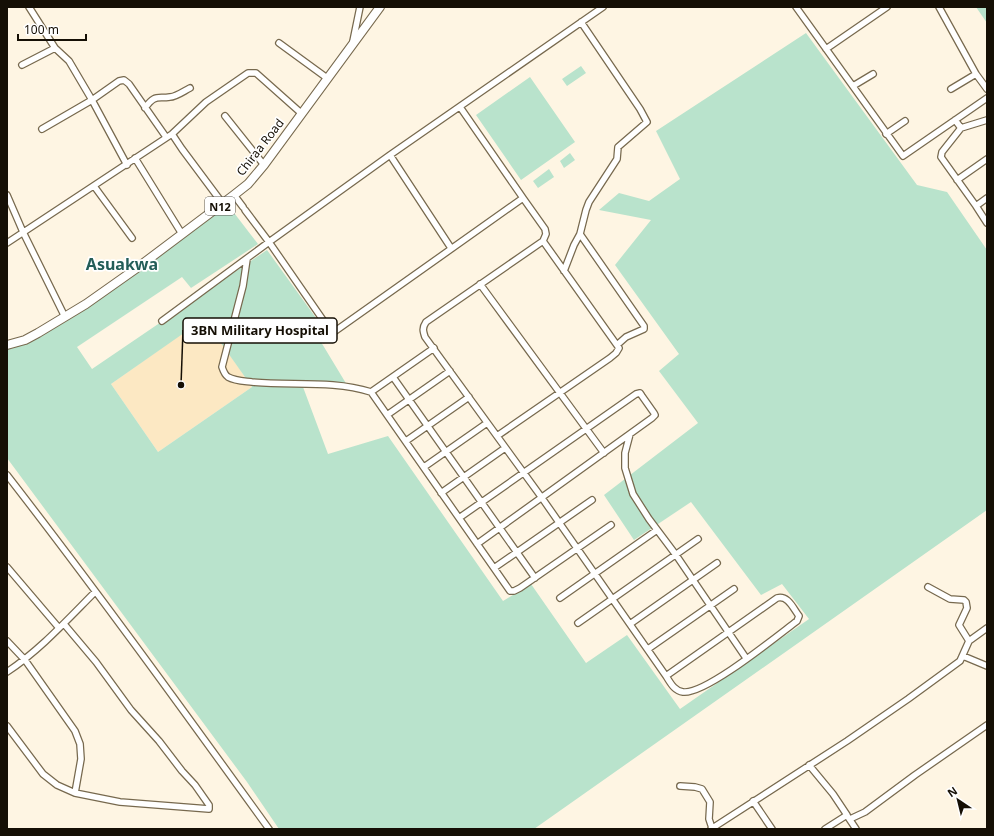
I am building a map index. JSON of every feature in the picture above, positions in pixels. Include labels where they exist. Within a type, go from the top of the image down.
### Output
[{"type":"highway","name":"Chiraa Road","points":[[7,345],[25,340],[86,304],[248,184],[264,165],[353,41],[380,7]]},
{"type":"street","points":[[29,7],[55,48],[69,61],[127,164]]},
{"type":"street","points":[[353,41],[360,7]]},
{"type":"street","points":[[162,321],[390,155],[603,7]]},
{"type":"street","points":[[796,7],[886,134],[904,156],[987,98]]},
{"type":"street","points":[[826,49],[887,7]]},
{"type":"street","points":[[939,7],[976,74],[987,89]]},
{"type":"street","points":[[564,271],[580,234],[589,202],[617,159],[618,147],[646,122],[640,109],[581,22]]},
{"type":"street","points":[[279,43],[326,78]]},
{"type":"street","points":[[22,65],[55,48]]},
{"type":"street","points":[[7,243],[172,134],[206,102],[242,76],[252,72],[256,73],[301,113]]},
{"type":"street","points":[[853,86],[873,74]]},
{"type":"street","points":[[951,89],[976,74]]},
{"type":"street","points":[[42,128],[92,100],[119,81],[124,80],[129,84],[166,138]]},
{"type":"street","points":[[146,108],[150,102],[157,97],[171,98],[190,88]]},
{"type":"street","points":[[460,107],[545,229],[546,234],[543,241],[426,322],[423,326],[423,331],[434,348],[542,498],[666,676],[676,689],[682,692],[688,692],[716,681],[797,621],[799,616],[786,598],[777,598],[666,676]]},
{"type":"street","points":[[226,116],[264,165]]},
{"type":"street","points":[[955,120],[961,128]]},
{"type":"street","points":[[987,120],[961,128],[941,155],[987,223]]},
{"type":"street","points":[[886,134],[905,121]]},
{"type":"street","points":[[172,134],[223,204]]},
{"type":"street","points":[[390,155],[451,248]]},
{"type":"street","points":[[135,158],[182,234]]},
{"type":"street","points":[[957,180],[987,159]]},
{"type":"street","points":[[94,186],[132,238]]},
{"type":"street","points":[[7,195],[23,232],[65,317]]},
{"type":"street","points":[[234,195],[269,242],[332,333]]},
{"type":"street","points":[[324,339],[523,198]]},
{"type":"street","points":[[976,206],[987,198]]},
{"type":"street","points":[[580,234],[644,326],[644,329],[626,337],[616,345]]},
{"type":"street","points":[[497,436],[616,353],[618,348],[543,241]]},
{"type":"street","points":[[247,259],[243,286],[222,366],[228,377],[236,380],[264,383],[337,385],[371,392],[510,591],[520,588],[611,525]]},
{"type":"street","points":[[480,284],[604,453]]},
{"type":"street","points":[[371,392],[434,348]]},
{"type":"street","points":[[387,415],[450,371]]},
{"type":"street","points":[[393,377],[535,578]]},
{"type":"street","points":[[459,518],[636,394],[640,394],[654,413],[655,415],[630,434],[477,544]]},
{"type":"street","points":[[406,442],[469,397]]},
{"type":"street","points":[[424,467],[487,423]]},
{"type":"street","points":[[630,434],[625,453],[625,468],[633,494],[746,658]]},
{"type":"street","points":[[442,493],[505,448]]},
{"type":"street","points":[[7,475],[65,550],[94,592],[269,829]]},
{"type":"street","points":[[494,568],[592,500]]},
{"type":"street","points":[[560,598],[657,530]]},
{"type":"street","points":[[578,623],[613,600],[698,539]]},
{"type":"street","points":[[630,624],[717,563]]},
{"type":"street","points":[[7,567],[59,628]]},
{"type":"street","points":[[928,587],[950,599],[964,600],[966,602],[967,608],[959,625],[969,641]]},
{"type":"street","points":[[648,649],[734,590]]},
{"type":"street","points":[[7,672],[25,660],[64,624],[94,592]]},
{"type":"street","points":[[7,726],[9,734],[43,774],[57,785],[75,793],[120,802],[209,809],[209,805],[195,785],[131,710],[96,662],[64,624]]},
{"type":"street","points":[[680,786],[702,789],[710,802],[709,819],[712,829],[908,699],[960,661],[969,641],[987,628]]},
{"type":"street","points":[[7,641],[25,660],[75,731],[80,744],[81,759],[75,793]]},
{"type":"street","points":[[962,656],[987,666]]},
{"type":"street","points":[[825,829],[849,817],[865,812],[987,725]]},
{"type":"street","points":[[809,766],[833,794],[856,829]]},
{"type":"street","points":[[753,802],[772,829]]},
{"type":"shaded area","points":[[204,318],[252,387],[158,452],[111,384]]},
{"type":"green space","points":[[976,7],[987,7],[987,23]]},
{"type":"green space","points":[[806,33],[917,185],[947,192],[987,250],[987,510],[534,829],[279,829],[247,782],[7,458],[7,345],[25,343],[65,322],[157,258],[228,205],[258,244],[191,288],[182,277],[77,347],[92,369],[267,250],[324,329],[321,342],[347,385],[303,387],[328,454],[388,436],[503,601],[531,584],[586,663],[627,635],[680,709],[809,619],[782,584],[761,595],[691,502],[634,540],[604,495],[698,423],[659,371],[679,354],[615,265],[651,220],[599,210],[619,193],[649,201],[680,179],[656,131]],"holes":[[[204,319],[252,387],[158,452],[111,384]]]},
{"type":"green space","points":[[581,66],[586,73],[567,86],[562,79]]},
{"type":"green space","points":[[530,77],[575,142],[521,180],[476,115]]},
{"type":"green space","points":[[570,153],[575,160],[564,168],[560,161]]},
{"type":"green space","points":[[549,169],[554,177],[538,188],[533,181]]},
{"type":"place","name":"3BN Military Hospital","points":[[181,385]]},
{"type":"district","name":"Asuakwa","points":[[122,264]]}]
